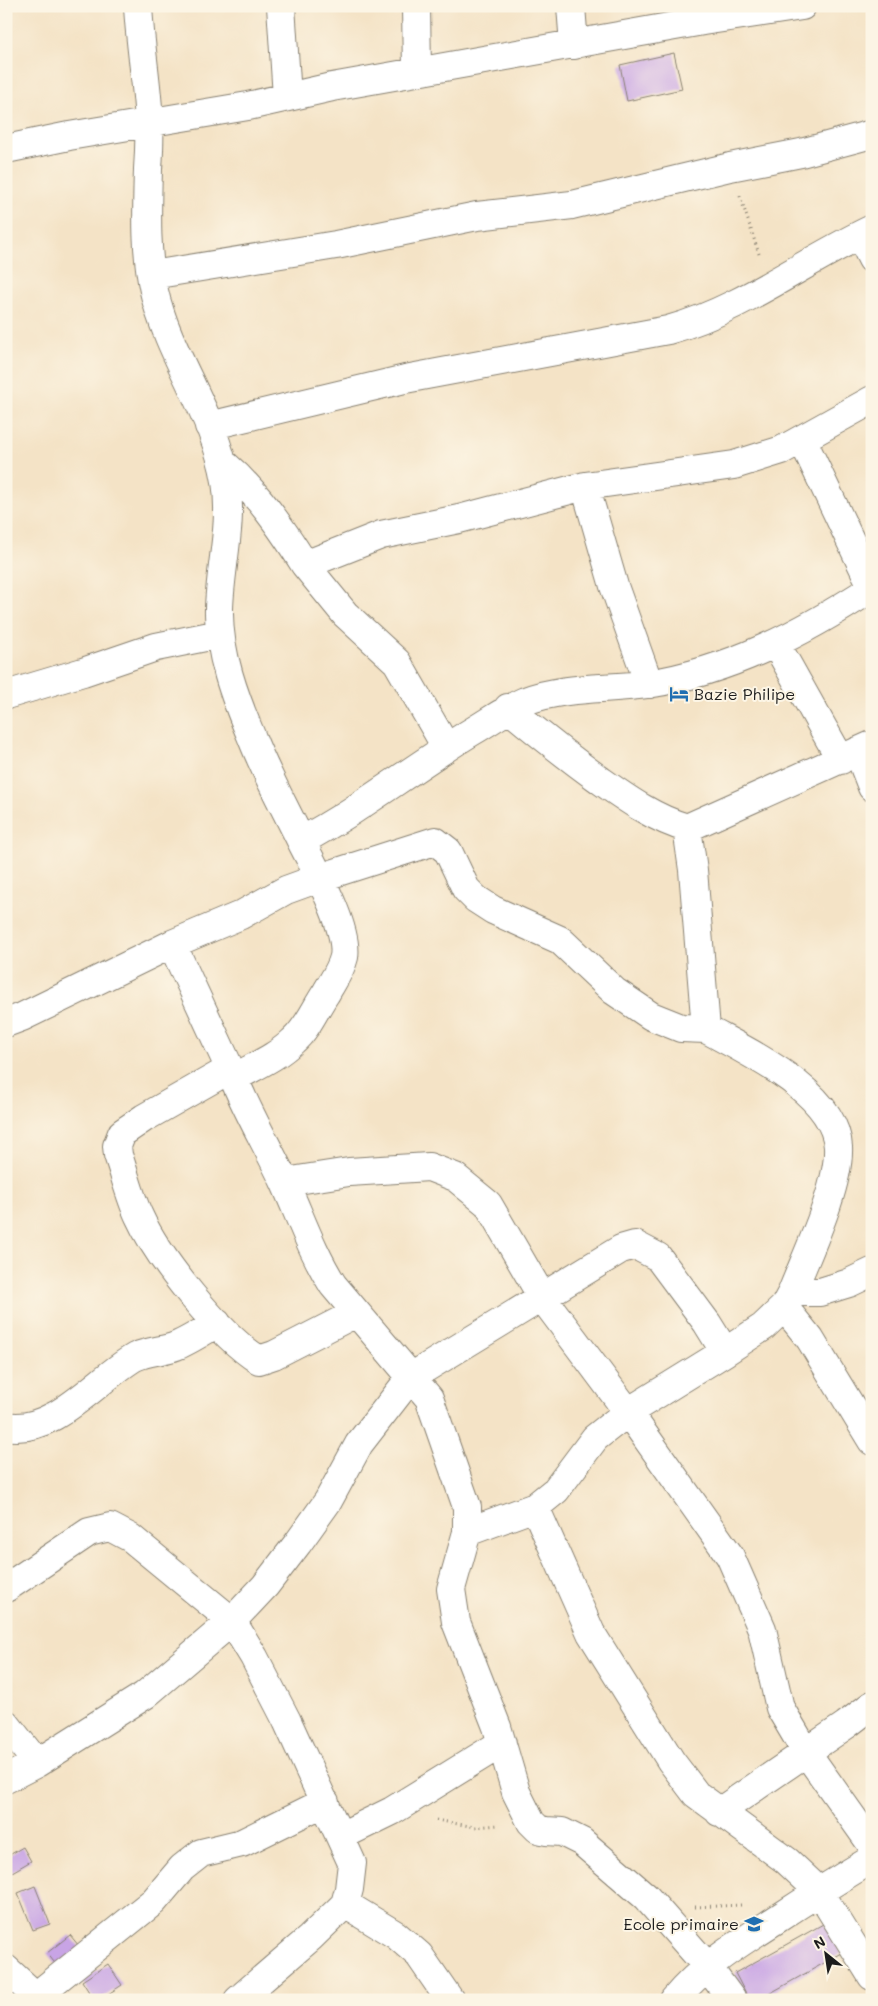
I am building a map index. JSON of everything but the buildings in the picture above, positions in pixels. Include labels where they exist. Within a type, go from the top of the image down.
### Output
[{"type":"street","points":[[138,6],[140,43],[150,124],[147,204],[148,248],[159,310],[209,426],[222,462],[228,515],[219,608],[220,634],[230,681],[252,740],[320,878],[343,937],[344,958],[337,975],[307,1025],[293,1041],[281,1051],[144,1118],[122,1133],[117,1146],[118,1155],[140,1217],[172,1270],[217,1324],[259,1360],[274,1355],[356,1313]]},
{"type":"street","points":[[281,6],[287,97]]},
{"type":"street","points":[[416,6],[417,72]]},
{"type":"street","points":[[571,6],[574,45]]},
{"type":"street","points":[[9,142],[150,124],[417,72],[574,45],[703,14],[802,6]]},
{"type":"street","points":[[152,275],[336,245],[477,216],[572,205],[730,167],[801,153],[872,134]]},
{"type":"street","points":[[209,426],[405,379],[668,330],[689,324],[714,313],[866,232],[872,259]]},
{"type":"street","points":[[305,565],[381,535],[459,519],[585,486],[734,465],[769,455],[802,440],[872,400]]},
{"type":"street","points":[[301,841],[331,825],[508,708],[528,700],[565,690],[649,684],[702,673],[776,644],[828,617],[872,587],[802,440]]},
{"type":"street","points":[[222,462],[241,478],[262,501],[305,565],[345,614],[397,662],[446,748]]},
{"type":"street","points":[[585,486],[614,586],[649,684]]},
{"type":"street","points":[[6,695],[83,672],[156,647],[220,634]]},
{"type":"street","points":[[776,644],[857,752],[872,787]]},
{"type":"street","points":[[508,708],[564,754],[622,796],[644,810],[687,828],[857,752]]},
{"type":"street","points":[[687,828],[693,870],[706,1029]]},
{"type":"street","points":[[6,1022],[22,1017],[172,944],[240,915],[286,890],[434,842],[448,851],[466,890],[476,900],[492,910],[560,940],[614,991],[651,1016],[681,1028],[706,1029],[751,1054],[797,1084],[822,1107],[838,1147],[833,1187],[788,1300],[763,1327],[628,1412],[595,1438],[556,1490],[535,1507],[467,1532]]},
{"type":"street","points":[[172,944],[324,1271],[332,1285],[429,1398],[467,1507],[467,1532],[451,1589],[456,1622],[502,1743],[516,1792],[532,1822],[538,1829],[562,1832],[582,1842],[646,1897],[707,1966],[732,2000]]},
{"type":"street","points":[[284,1182],[349,1172],[429,1167],[446,1172],[465,1185],[493,1211],[542,1297],[628,1412],[730,1556],[762,1629],[780,1708],[806,1752],[872,1845]]},
{"type":"street","points":[[6,1779],[37,1763],[146,1694],[232,1621],[265,1586],[298,1543],[328,1501],[359,1444],[411,1377],[621,1250],[634,1246],[658,1257],[707,1323],[725,1352]]},
{"type":"street","points":[[788,1300],[849,1283],[872,1272]]},
{"type":"street","points":[[788,1300],[872,1442]]},
{"type":"street","points":[[6,1426],[23,1427],[44,1420],[78,1402],[124,1364],[136,1357],[177,1345],[217,1324]]},
{"type":"street","points":[[535,1507],[591,1633],[671,1761],[696,1794],[787,1860],[819,1892],[872,1976]]},
{"type":"street","points":[[10,1582],[89,1532],[110,1527],[131,1538],[232,1621],[254,1657],[325,1802],[352,1863],[345,1904],[310,1938],[238,2000]]},
{"type":"street","points":[[719,1812],[872,1705]]},
{"type":"street","points":[[6,1724],[37,1763]]},
{"type":"street","points":[[341,1836],[392,1811],[502,1743]]},
{"type":"street","points":[[6,1969],[38,1998],[154,1901],[182,1868],[201,1853],[242,1843],[325,1802]]},
{"type":"street","points":[[674,2000],[689,1982],[707,1966],[872,1859]]},
{"type":"street","points":[[345,1904],[396,1936],[419,1955],[450,2000]]},
{"type":"path","points":[[730,167],[768,284]]},
{"type":"path","points":[[392,1811],[475,1827],[532,1822]]},
{"type":"path","points":[[690,1906],[734,1906],[750,1903]]},
{"type":"place","name":"Bazie Philipe","points":[[679,694]]},
{"type":"place","name":"Ecole primaire","points":[[754,1924]]}]
